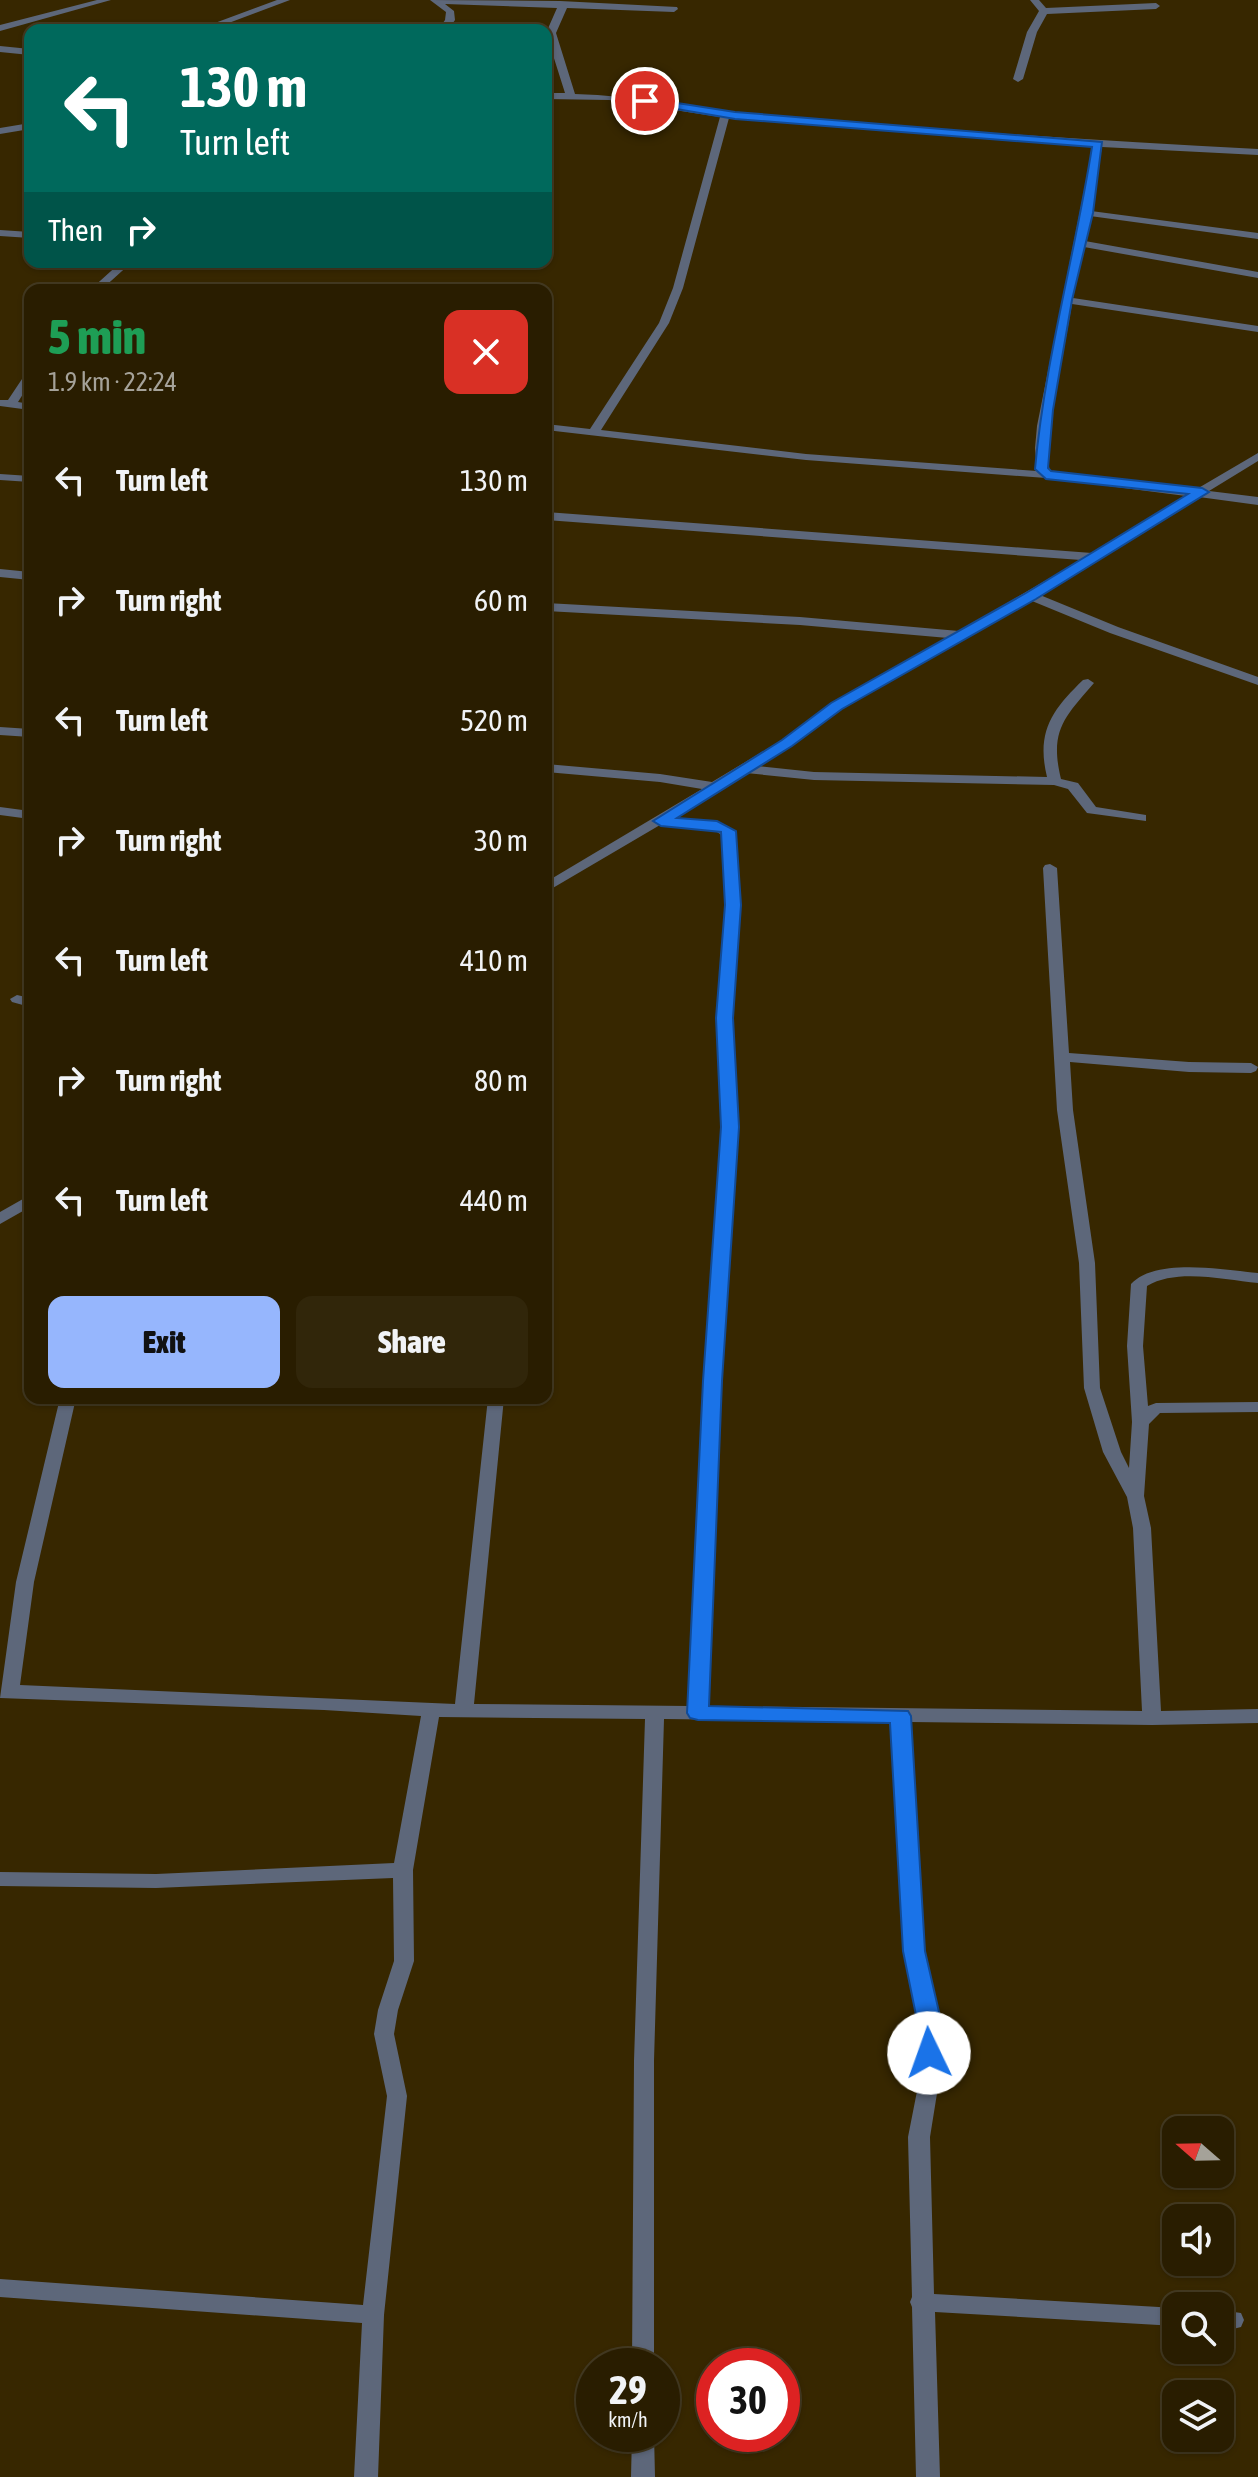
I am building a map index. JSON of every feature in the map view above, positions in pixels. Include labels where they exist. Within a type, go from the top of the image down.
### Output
[{"type":"street","points":[[0,28],[107,0]]},
{"type":"street","points":[[218,24],[286,0]]},
{"type":"street","points":[[1034,0],[1044,11]]},
{"type":"street","points":[[432,1],[674,9]]},
{"type":"street","points":[[432,1],[450,11],[447,24]]},
{"type":"street","points":[[552,31],[563,10],[560,4]]},
{"type":"street","points":[[1044,11],[1156,6]]},
{"type":"street","points":[[1018,79],[1032,32],[1044,11]]},
{"type":"street","points":[[552,42],[571,97]]},
{"type":"street","points":[[0,49],[24,51]]},
{"type":"street","points":[[552,96],[636,100],[725,115],[1098,144],[1258,152]]},
{"type":"street","points":[[593,433],[664,323],[678,288],[725,115]]},
{"type":"street","points":[[0,131],[24,127]]},
{"type":"street","points":[[1046,475],[1041,464],[1042,450],[1066,300],[1087,213],[1098,144]]},
{"type":"street","points":[[1087,213],[1258,236]]},
{"type":"street","points":[[0,233],[24,235]]},
{"type":"street","points":[[1079,243],[1258,275]]},
{"type":"street","points":[[102,284],[120,268]]},
{"type":"street","points":[[1066,300],[1258,329]]},
{"type":"street","points":[[5,403],[24,382]]},
{"type":"street","points":[[552,428],[806,457],[1046,475],[1258,501]]},
{"type":"street","points":[[552,438],[578,431]]},
{"type":"street","points":[[552,885],[787,743],[836,706],[1031,596],[1258,456]]},
{"type":"street","points":[[0,477],[24,479]]},
{"type":"street","points":[[552,516],[1094,557]]},
{"type":"street","points":[[0,573],[24,575]]},
{"type":"street","points":[[1031,596],[1103,626],[1258,681]]},
{"type":"street","points":[[552,607],[800,621],[959,635]]},
{"type":"street","points":[[1055,781],[1049,760],[1052,729],[1060,711],[1088,683]]},
{"type":"street","points":[[0,731],[24,733]]},
{"type":"street","points":[[552,769],[660,778],[716,787]]},
{"type":"street","points":[[744,769],[829,777],[1055,781],[1073,786],[1092,810],[1141,818]]},
{"type":"street","points":[[0,811],[24,814]]},
{"type":"street","points":[[661,821],[726,829],[730,834],[733,905],[724,1018],[730,1127],[712,1381],[698,1713]]},
{"type":"street","points":[[1050,868],[1065,1110],[1087,1263],[1092,1388],[1112,1452],[1136,1497]]},
{"type":"street","points":[[1063,1057],[1189,1067],[1251,1068]]},
{"type":"street","points":[[0,1219],[24,1204]]},
{"type":"street","points":[[1152,1718],[1142,1528],[1136,1497],[1141,1422],[1135,1346],[1139,1284],[1144,1279],[1170,1274],[1258,1278]]},
{"type":"street","points":[[67,1404],[25,1582],[5,1691],[464,1711],[1152,1718],[1258,1716]]},
{"type":"street","points":[[464,1711],[495,1404]]},
{"type":"street","points":[[1141,1422],[1156,1408],[1258,1407]]},
{"type":"street","points":[[366,2477],[373,2315],[397,2096],[384,2034],[388,2010],[404,1961],[403,1870],[431,1710]]},
{"type":"street","points":[[643,2348],[644,2061],[655,1713]]},
{"type":"street","points":[[900,1716],[914,1951],[930,2025],[929,2081],[919,2137],[928,2477]]},
{"type":"street","points":[[0,1879],[156,1881],[403,1870]]},
{"type":"street","points":[[0,2288],[373,2315]]},
{"type":"street","points":[[921,2302],[1162,2316]]},
{"type":"street","points":[[643,2452],[643,2477]]},
{"type":"route","points":[[645,101],[735,116],[1098,144],[1047,410],[1042,469],[1046,475],[1202,492],[1031,596],[836,706],[787,743],[661,821],[726,829],[730,834],[733,905],[724,1018],[730,1127],[712,1381],[698,1713],[900,1716],[914,1951],[930,2025],[929,2053]]}]
